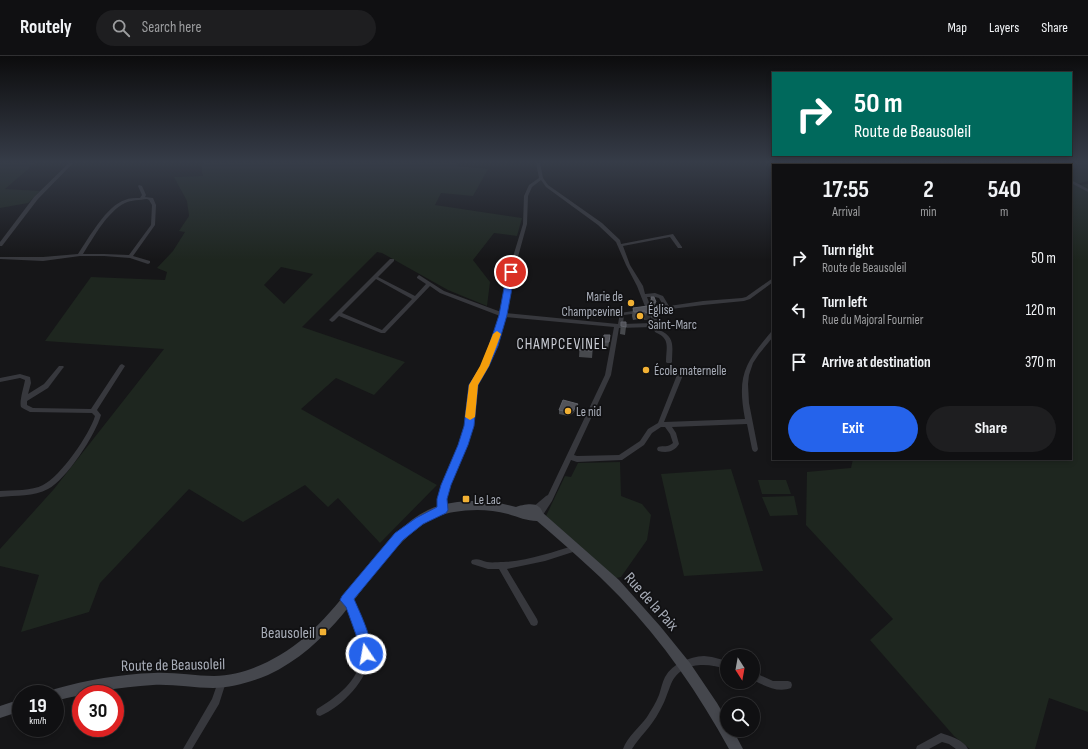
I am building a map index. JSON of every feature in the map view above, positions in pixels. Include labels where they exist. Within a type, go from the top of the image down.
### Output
[{"type":"main road","name":"Route de Beausoleil","points":[[64,693],[90,686],[138,680],[173,679],[222,682],[243,678],[259,672],[271,667],[294,653],[317,633],[399,536],[420,521],[443,510],[459,506],[477,505],[509,510],[530,516],[537,512]]},
{"type":"main road","name":"Rue de la Paix","points":[[537,512],[625,594],[654,627],[683,664],[720,720]]},
{"type":"main road","points":[[0,712],[12,708]]},
{"type":"main road","name":"Rue de la Paix","points":[[728,737],[729,749]]},
{"type":"main road","name":"Rue de la Paix","points":[[730,737],[736,749]]},
{"type":"street","points":[[0,245],[39,195]]},
{"type":"street","points":[[443,510],[442,499],[446,485],[463,445],[469,426],[473,385],[488,360],[503,315],[507,286],[525,224],[526,195]]},
{"type":"street","points":[[558,195],[600,224],[622,245],[628,265],[651,311],[656,325],[656,331],[664,334],[669,340],[669,362]]},
{"type":"street","points":[[80,255],[99,226],[113,209],[125,201],[142,198],[151,200],[154,205],[153,225],[130,257]]},
{"type":"street","points":[[622,245],[671,235],[680,247]]},
{"type":"street","points":[[0,258],[43,259],[80,255],[104,255],[130,257],[148,262]]},
{"type":"street","points":[[332,320],[392,260]]},
{"type":"street","points":[[375,277],[415,298]]},
{"type":"street","points":[[419,278],[442,292],[503,315],[619,324],[656,325]]},
{"type":"street","points":[[537,512],[543,511],[554,490],[608,376],[612,364],[613,343],[622,314],[668,309],[703,303],[742,300],[748,298],[772,281]]},
{"type":"street","points":[[338,314],[383,332],[429,284]]},
{"type":"street","points":[[644,296],[655,295],[661,297],[668,309]]},
{"type":"street","points":[[755,448],[745,394],[746,374],[757,352],[772,334]]},
{"type":"street","points":[[93,411],[122,366]]},
{"type":"street","points":[[24,400],[46,386],[61,367]]},
{"type":"street","points":[[663,425],[680,375]]},
{"type":"street","points":[[0,380],[20,376],[28,379],[28,389],[24,400],[24,406],[32,410],[93,411],[98,414],[95,427],[54,482],[39,489],[0,494]]},
{"type":"street","points":[[570,457],[577,459],[620,458],[642,443],[650,431],[663,425],[750,421]]},
{"type":"street","points":[[660,449],[670,449],[676,444],[673,433],[663,425]]},
{"type":"street","points":[[475,562],[488,566],[501,566],[562,553],[576,548]]},
{"type":"street","points":[[501,566],[534,622]]},
{"type":"street","points":[[320,712],[335,703],[353,686],[364,666],[366,654],[365,643],[350,603],[346,600]]},
{"type":"street","points":[[627,749],[630,743],[651,719],[662,698],[670,676],[683,664],[698,660],[720,663]]},
{"type":"street","points":[[760,679],[773,685],[788,685]]},
{"type":"street","points":[[187,749],[216,701],[222,682]]},
{"type":"street","points":[[920,749],[941,737],[952,741],[964,749]]},
{"type":"shaded area","points":[[0,195],[36,195],[28,203],[0,208]]},
{"type":"shaded area","points":[[184,195],[440,195],[435,205],[522,218],[517,236],[494,233],[473,260],[490,282],[487,306],[448,290],[382,253],[377,252],[302,327],[405,362],[374,395],[336,378],[301,409],[437,485],[380,543],[338,498],[328,507],[305,485],[243,522],[189,489],[100,583],[89,612],[21,632],[39,575],[0,566],[0,549],[54,489],[164,349],[45,341],[91,277],[165,280],[167,272],[157,268],[173,251],[185,232],[179,231],[189,216],[187,201]],"holes":[[[281,267],[313,274],[284,304],[264,285]]]},
{"type":"shaded area","points":[[1072,195],[1088,195],[1088,712],[1049,698],[1035,749],[970,749],[954,736],[870,640],[893,619],[806,525],[807,472],[851,468],[853,460],[1072,460]]},
{"type":"shaded area","points":[[620,462],[621,496],[642,504],[651,515],[647,540],[621,577],[616,578],[546,516],[565,476],[571,477],[578,463]]},
{"type":"shaded area","points":[[731,469],[763,571],[684,576],[661,474]]},
{"type":"shaded area","points":[[758,480],[786,480],[791,494],[762,494]]},
{"type":"shaded area","points":[[794,496],[798,515],[770,516],[762,497]]},
{"type":"building","points":[[651,297],[654,297],[656,302],[653,303]]},
{"type":"building","points":[[650,307],[651,311],[646,313],[645,311],[634,312],[633,308]]},
{"type":"building","points":[[621,322],[626,322],[626,327],[621,326]]},
{"type":"building","points":[[604,335],[610,335],[609,342],[603,342]]},
{"type":"building","points":[[580,340],[590,340],[590,346],[593,346],[592,351],[579,350]]},
{"type":"building","points":[[563,400],[578,404],[573,411],[568,412],[559,410]]},
{"type":"slow traffic","points":[[470,417],[473,385],[485,366],[494,346],[497,334]]},
{"type":"place","name":"Marie de Champcevinel","points":[[631,303]]},
{"type":"place","name":"Église Saint-Marc","points":[[640,316]]},
{"type":"place","name":"École maternelle","points":[[646,370]]},
{"type":"place","name":"Le nid","points":[[568,411]]},
{"type":"place","name":"Le Lac","points":[[466,499]]},
{"type":"place","name":"Beausoleil","points":[[323,632]]},
{"type":"district","name":"CHAMPCEVINEL","points":[[562,344]]},
{"type":"route","points":[[366,654],[365,643],[350,603],[346,600],[399,536],[427,516],[443,510],[442,499],[446,485],[463,445],[469,426],[473,385],[485,366],[494,346],[503,315],[507,286],[511,272]]}]
